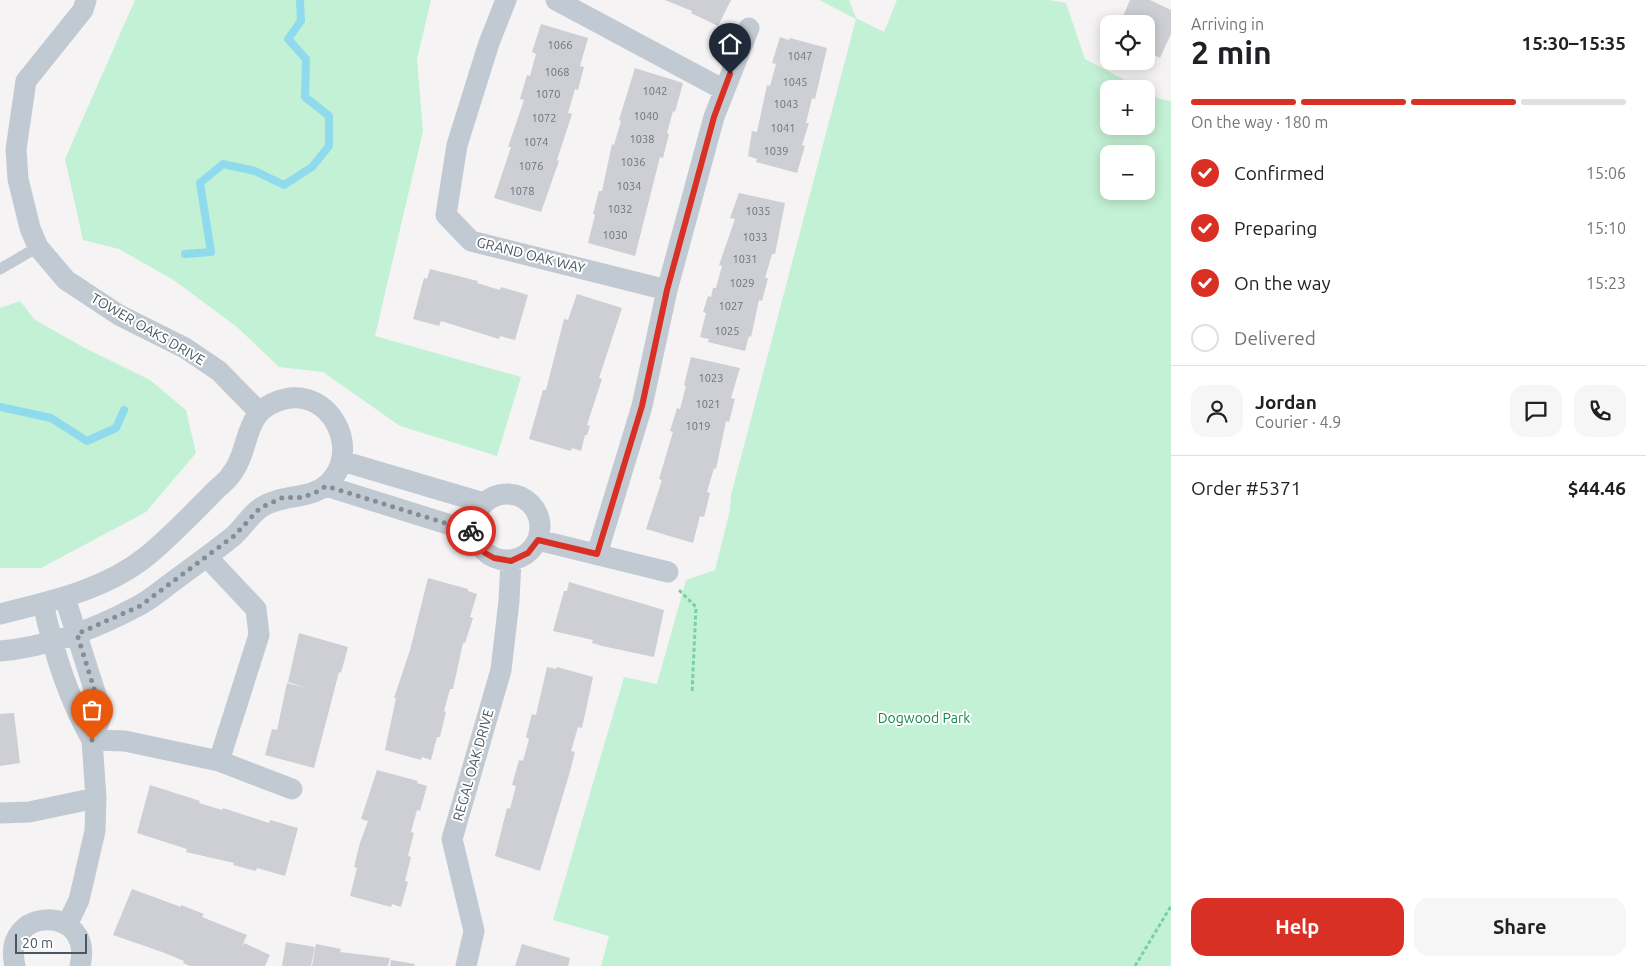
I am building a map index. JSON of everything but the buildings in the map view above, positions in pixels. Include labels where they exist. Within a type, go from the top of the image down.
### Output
[{"type":"street","name":"TOWER OAKS DRIVE","points":[[86,0],[83,10],[26,81],[16,149],[18,179],[30,228],[38,247],[66,280],[119,315],[185,348],[219,371],[259,412]]},
{"type":"street","name":"GRAND OAK WAY","points":[[506,0],[474,88],[457,145],[446,215],[471,241],[667,290]]},
{"type":"street","points":[[556,0],[724,90]]},
{"type":"street","points":[[597,554],[642,406],[667,290],[714,117],[749,28]]},
{"type":"street","points":[[0,614],[65,598],[98,585],[145,558],[179,528],[230,476],[244,449],[251,423],[259,412],[272,403],[288,398],[304,399],[319,405],[332,415],[340,429],[344,445],[342,461],[333,479],[326,486],[313,494],[298,498],[284,497],[260,508],[234,536],[140,606],[77,634],[0,651]]},
{"type":"street","points":[[342,461],[484,503]]},
{"type":"street","points":[[326,486],[473,532]]},
{"type":"street","points":[[504,494],[516,495],[527,501],[536,512],[540,528],[538,540],[528,553],[511,561],[494,558],[485,553],[477,544],[473,532],[477,512],[484,503],[497,495],[504,494]]},
{"type":"street","points":[[538,540],[668,572]]},
{"type":"street","points":[[207,557],[256,609],[259,635],[220,761]]},
{"type":"street","name":"REGAL OAK DRIVE","points":[[466,966],[474,931],[452,839],[501,670],[509,601],[511,561]]},
{"type":"street","points":[[65,598],[102,714],[92,740],[96,798],[95,831],[79,900],[67,925]]},
{"type":"street","points":[[42,603],[50,640],[79,717],[92,740]]},
{"type":"street","points":[[92,740],[125,741],[220,761],[292,789]]},
{"type":"street","points":[[0,813],[29,812],[96,798]]},
{"type":"street","points":[[15,966],[12,956],[14,944],[21,930],[28,924],[40,919],[54,919],[67,925],[77,935],[82,948],[82,965]]},
{"type":"lane","points":[[0,269],[38,247]]},
{"type":"path","points":[[668,572],[670,583],[696,607],[692,693]]},
{"type":"path","points":[[1135,966],[1171,906]]},
{"type":"green space","points":[[135,0],[431,0],[417,59],[423,131],[375,336],[521,377],[497,456],[400,426],[323,372],[279,367],[237,327],[175,281],[119,249],[83,240],[65,159]]},
{"type":"green space","name":"Dogwood Park","points":[[819,0],[849,0],[856,18],[884,32],[897,0],[1049,0],[1066,3],[1085,59],[1100,67],[1100,70],[1106,70],[1125,80],[1100,80],[1100,135],[1155,135],[1155,96],[1171,101],[1171,966],[601,966],[609,936],[553,920],[624,677],[657,684],[686,580],[715,570],[730,510],[731,495],[856,19]]},
{"type":"green space","points":[[20,301],[35,320],[83,347],[150,380],[186,410],[196,453],[146,512],[41,568],[0,568],[0,308]]},
{"type":"waterway","points":[[185,254],[211,252],[200,183],[223,164],[255,171],[284,185],[312,167],[329,146],[329,116],[305,97],[306,59],[288,39],[301,21],[300,0]]},
{"type":"waterway","points":[[0,407],[51,418],[87,441],[116,428],[124,410]]},
{"type":"way so far","points":[[92,740],[102,714],[77,634],[140,606],[234,536],[260,508],[284,497],[298,498],[313,494],[326,486],[471,531]]},
{"type":"route","points":[[471,531],[477,544],[485,553],[494,558],[511,561],[522,558],[538,540],[597,554],[642,406],[667,290],[714,117],[730,74]]}]
